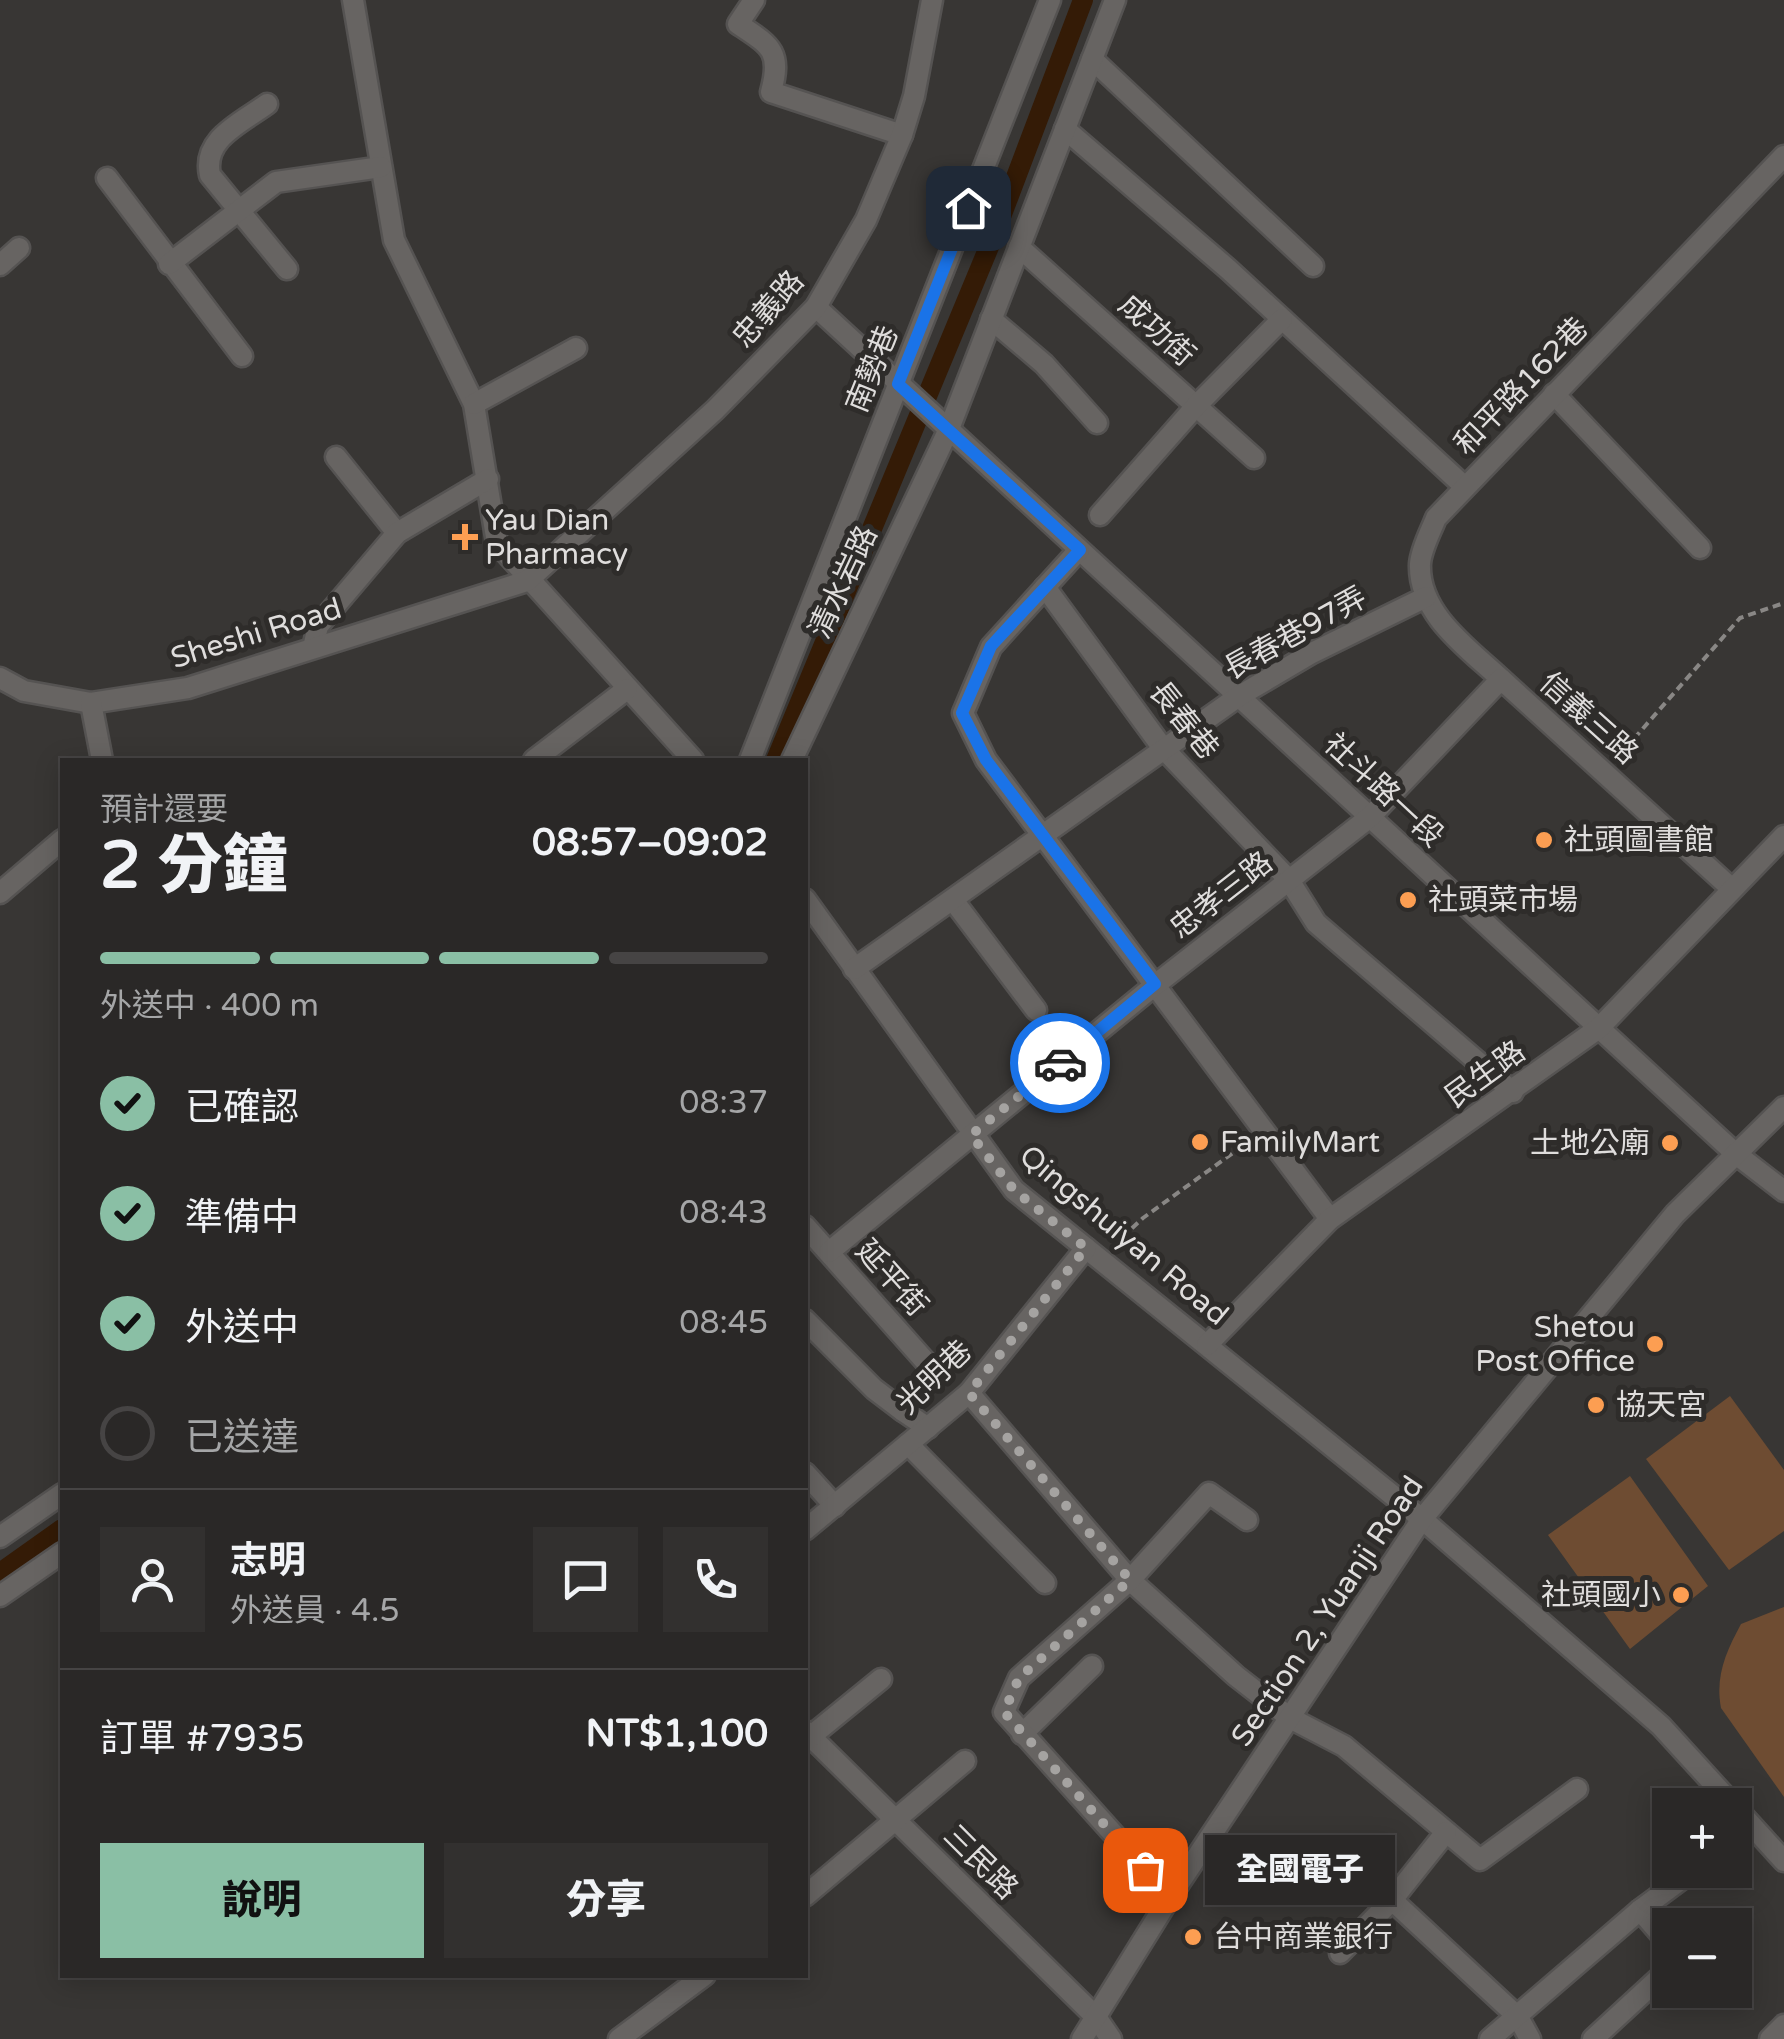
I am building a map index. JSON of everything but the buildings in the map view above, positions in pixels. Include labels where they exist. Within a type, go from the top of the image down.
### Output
[{"type":"street","points":[[352,0],[394,240],[474,404],[497,542],[690,758]]},
{"type":"street","points":[[754,0],[738,24],[770,45],[778,67],[770,92],[902,135]]},
{"type":"street","name":"忠義路","points":[[527,580],[715,410],[816,307],[866,220],[902,135],[914,96],[932,0]]},
{"type":"street","name":"南勢巷","points":[[751,758],[1050,0]]},
{"type":"street","points":[[1019,247],[1115,0]]},
{"type":"street","points":[[1092,59],[1313,266]]},
{"type":"street","points":[[267,104],[212,146],[206,158],[210,175],[287,270]]},
{"type":"street","points":[[1065,129],[1282,319],[1465,488]]},
{"type":"street","name":"和平路162巷","points":[[1426,597],[1420,562],[1436,518],[1784,156]]},
{"type":"street","points":[[169,264],[276,182],[381,168]]},
{"type":"street","points":[[106,178],[242,356]]},
{"type":"street","name":"清水岩路","points":[[793,758],[948,429],[1019,247]]},
{"type":"street","name":"成功街","points":[[1019,247],[1254,458]]},
{"type":"street","points":[[0,265],[19,248]]},
{"type":"street","points":[[816,307],[899,384]]},
{"type":"street","points":[[992,319],[1044,364],[1096,423]]},
{"type":"street","points":[[1100,515],[1196,406],[1282,319]]},
{"type":"street","points":[[474,404],[576,348]]},
{"type":"street","name":"社斗路一段","points":[[899,384],[1736,1154],[1784,1191]]},
{"type":"street","points":[[1554,394],[1700,548]]},
{"type":"street","points":[[336,456],[397,534]]},
{"type":"street","points":[[314,648],[318,626],[397,534],[488,479]]},
{"type":"street","points":[[1080,550],[991,646],[962,713],[986,760],[1330,1219]]},
{"type":"street","name":"Sheshi Road","points":[[0,678],[24,692],[90,703],[188,688],[527,580]]},
{"type":"street","name":"長春巷","points":[[1045,587],[1164,750],[1289,880],[1316,923],[1513,1092]]},
{"type":"street","points":[[1426,597],[1448,630],[1502,679]]},
{"type":"street","name":"長春巷97弄","points":[[854,969],[1239,696],[1312,653],[1426,597]]},
{"type":"street","name":"信義三路","points":[[1370,817],[1502,679],[1732,889]]},
{"type":"street","points":[[537,758],[627,689]]},
{"type":"street","points":[[90,703],[102,758]]},
{"type":"street","name":"忠孝三路","points":[[829,1252],[1155,984],[1370,817]]},
{"type":"street","name":"民生路","points":[[1207,1346],[1330,1219],[1599,1028],[1784,836]]},
{"type":"street","points":[[1,890],[60,842]]},
{"type":"street","points":[[953,900],[1036,1010]]},
{"type":"street","name":"Qingshuiyan Road","points":[[808,903],[1014,1190],[1422,1519],[1661,1726],[1713,1788]]},
{"type":"street","name":"Section 2, Yuanji Road","points":[[1082,2039],[1170,1897],[1422,1519],[1675,1214],[1784,1107]]},
{"type":"street","name":"延平街","points":[[808,1229],[934,1370],[903,1411]]},
{"type":"street","name":"光明巷","points":[[808,1528],[969,1393],[1093,1253]]},
{"type":"street","points":[[808,1323],[874,1389],[928,1428]]},
{"type":"street","points":[[969,1393],[1130,1580],[1236,1676],[1290,1718],[1344,1746],[1480,1860],[1578,1788]]},
{"type":"street","points":[[908,1444],[1045,1582]]},
{"type":"street","points":[[808,1477],[835,1506]]},
{"type":"street","points":[[1170,1897],[1004,1712],[1019,1678],[1130,1580],[1209,1493],[1247,1520]]},
{"type":"street","points":[[0,1537],[60,1495]]},
{"type":"street","points":[[0,1596],[60,1554]]},
{"type":"street","points":[[1022,1734],[1092,1666]]},
{"type":"street","points":[[808,1735],[881,1679]]},
{"type":"street","name":"三民路","points":[[808,1737],[1096,2018],[1111,2039]]},
{"type":"street","points":[[808,1894],[965,1761]]},
{"type":"street","name":"Qingshuiyan Road","points":[[1752,1830],[1784,1861]]},
{"type":"street","points":[[1340,1953],[1392,1900],[1446,1832]]},
{"type":"street","points":[[1490,2039],[1670,1888]]},
{"type":"street","points":[[1392,1900],[1518,2016],[1530,2039]]},
{"type":"street","points":[[1640,1910],[1652,1924]]},
{"type":"street","points":[[619,2039],[701,1978]]},
{"type":"street","points":[[1593,2039],[1652,1985]]},
{"type":"street","points":[[1770,2039],[1784,2025]]},
{"type":"path","points":[[1604,773],[1740,618],[1784,604]]},
{"type":"path","points":[[1093,1253],[1264,1130]]},
{"type":"shaded area","points":[[1730,1396],[1784,1470],[1784,1531],[1729,1570],[1646,1459]]},
{"type":"shaded area","points":[[1630,1476],[1708,1586],[1630,1649],[1548,1535]]},
{"type":"shaded area","points":[[1784,1607],[1784,1797],[1721,1708],[1719,1685],[1726,1654],[1741,1624]]},
{"type":"waterway","points":[[777,758],[996,230],[1083,0]]},
{"type":"waterway","points":[[0,1573],[60,1530]]},
{"type":"way so far","points":[[1060,1063],[971,1135],[1014,1190],[1086,1248],[969,1393],[1130,1580],[1019,1678],[1004,1712],[1145,1870]]},
{"type":"place","name":"Yau Dian Pharmacy","points":[[465,537]]},
{"type":"place","name":"社頭圖書館","points":[[1544,840]]},
{"type":"place","name":"社頭菜市場","points":[[1408,900]]},
{"type":"place","name":"FamilyMart","points":[[1200,1142]]},
{"type":"place","name":"土地公廟","points":[[1670,1143]]},
{"type":"place","name":"Shetou Post Office","points":[[1655,1344]]},
{"type":"place","name":"協天宮","points":[[1596,1405]]},
{"type":"place","name":"社頭國小","points":[[1681,1595]]},
{"type":"place","name":"全國電子","points":[[1145,1870]]},
{"type":"place","name":"台中商業銀行","points":[[1193,1937]]},
{"type":"route","points":[[968,208],[898,384],[1080,550],[991,646],[962,713],[986,760],[1155,984],[1060,1063]]}]
